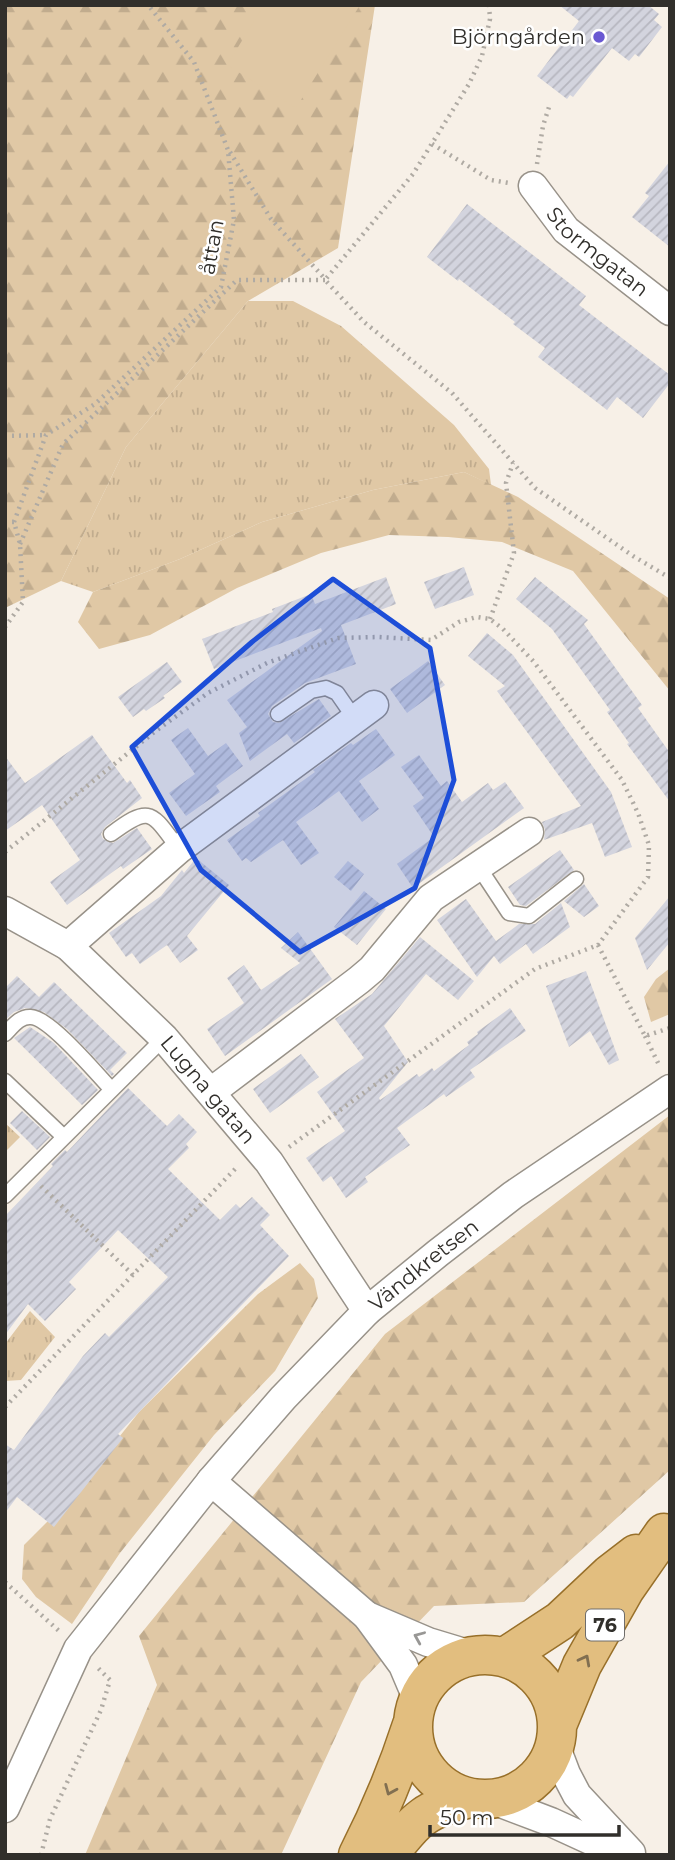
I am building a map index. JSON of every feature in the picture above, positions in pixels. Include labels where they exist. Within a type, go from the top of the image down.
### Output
[{"type":"main road","name":"76","points":[[488,1656],[560,1620],[610,1574],[667,1530]]},
{"type":"main road","name":"76","points":[[556,1734],[582,1665],[625,1589],[667,1530]]},
{"type":"main road","points":[[358,1855],[391,1788],[414,1712],[430,1678],[449,1663],[488,1656],[525,1666],[542,1681],[553,1701],[556,1734],[547,1765],[533,1782],[514,1794],[439,1806],[414,1823],[388,1855]]},
{"type":"main road","points":[[414,1712],[415,1750],[428,1772],[446,1789],[481,1799]]},
{"type":"street","name":"Stormgatan","points":[[533,186],[566,230],[670,311]]},
{"type":"street","points":[[68,946],[179,849],[365,712]]},
{"type":"street","points":[[211,1092],[372,969],[431,898],[529,832]]},
{"type":"street","name":"Lugna gatan","points":[[5,911],[68,946],[164,1038],[262,1155],[367,1311]]},
{"type":"street","name":"Vändkretsen","points":[[5,1808],[78,1649],[211,1482],[283,1398],[367,1311],[438,1252],[666,1081]]},
{"type":"street","points":[[211,1482],[367,1615],[402,1665],[414,1712]]},
{"type":"street","points":[[367,1615],[428,1642],[488,1656]]},
{"type":"street","points":[[556,1734],[566,1774],[577,1795],[633,1855]]},
{"type":"street","points":[[481,1799],[551,1822],[622,1855]]},
{"type":"lane","points":[[278,714],[311,691],[326,688],[365,712]]},
{"type":"lane","points":[[111,834],[136,815],[147,815],[157,820],[179,849]]},
{"type":"lane","points":[[478,866],[509,913],[520,916],[528,916],[576,880]]},
{"type":"lane","points":[[5,1034],[19,1019],[30,1016],[46,1021],[111,1089]]},
{"type":"lane","points":[[5,1196],[164,1038]]},
{"type":"lane","points":[[5,1081],[64,1137]]},
{"type":"path","name":"åttan","points":[[46,435],[95,404],[221,287],[234,219],[228,150],[194,62],[148,5]]},
{"type":"path","points":[[20,544],[63,444],[237,281],[325,280],[413,174],[469,84],[482,56],[489,5]]},
{"type":"path","points":[[432,144],[491,180],[533,186],[543,126],[549,107]]},
{"type":"path","points":[[228,150],[271,219],[325,280],[364,322],[452,393],[535,488],[670,578]]},
{"type":"path","points":[[5,436],[46,435],[14,522],[20,544],[23,602],[5,627]]},
{"type":"path","points":[[490,619],[514,553],[506,483],[513,463]]},
{"type":"path","points":[[5,522],[14,522]]},
{"type":"path","points":[[5,852],[153,733],[208,693],[267,663],[338,638],[430,640],[459,622],[477,617],[490,619],[503,629],[534,662],[622,780],[638,813],[649,845],[648,877],[598,945],[535,969],[262,1155],[132,1275],[5,1407]]},
{"type":"path","points":[[598,945],[666,1081]]},
{"type":"path","points":[[645,1036],[670,1028]]},
{"type":"path","points":[[27,1174],[132,1275]]},
{"type":"highlighted area","points":[[333,579],[430,648],[454,780],[415,888],[300,952],[201,870],[132,747],[252,642]]},
{"type":"green space","points":[[5,5],[375,5],[338,248],[248,301],[126,447],[61,581],[5,608]]},
{"type":"green space","points":[[264,5],[360,5],[296,108],[227,65]]},
{"type":"green space","points":[[248,301],[293,301],[341,326],[454,425],[489,469],[491,485],[464,472],[373,490],[262,522],[180,559],[93,592],[61,581],[126,447]]},
{"type":"green space","points":[[464,472],[518,497],[670,599],[670,691],[573,571],[502,542],[389,535],[321,553],[237,588],[150,635],[99,649],[78,622],[93,592],[180,559],[262,522],[373,490]]},
{"type":"green space","points":[[670,968],[670,1014],[651,1022],[644,997],[656,979]]},
{"type":"green space","points":[[670,1115],[670,1470],[524,1602],[434,1606],[361,1682],[281,1855],[85,1855],[157,1685],[139,1636],[385,1334]]},
{"type":"green space","points":[[5,1123],[20,1137],[5,1152]]},
{"type":"green space","points":[[300,1263],[314,1279],[318,1298],[275,1371],[214,1435],[120,1553],[72,1624],[36,1597],[22,1579],[24,1545],[69,1500],[139,1412],[258,1294]]},
{"type":"green space","points":[[30,1311],[55,1337],[21,1380],[5,1381],[5,1344]]},
{"type":"building","points":[[559,5],[648,5],[659,14],[654,20],[662,27],[639,57],[635,54],[629,61],[612,48],[573,97],[570,95],[567,99],[537,76],[579,21]]},
{"type":"building","points":[[670,161],[670,247],[632,217],[649,196],[645,193]]},
{"type":"building","points":[[467,204],[586,296],[579,305],[670,375],[670,383],[643,418],[617,397],[607,410],[538,357],[545,348],[513,324],[515,322],[427,257]]},
{"type":"building","points":[[464,567],[474,595],[435,609],[424,582]]},
{"type":"building","points":[[386,577],[396,604],[341,625],[356,664],[305,683],[272,706],[268,714],[273,722],[279,723],[319,699],[331,716],[294,743],[287,734],[250,761],[239,733],[247,727],[227,700],[322,631],[321,628],[214,669],[202,639],[273,612],[272,609],[311,594],[315,604]]},
{"type":"building","points":[[535,577],[588,620],[584,624],[642,705],[638,708],[670,753],[670,802],[627,744],[629,743],[607,712],[610,710],[552,629],[516,599]]},
{"type":"building","points":[[487,633],[513,655],[611,792],[632,847],[605,857],[592,823],[544,840],[542,822],[581,806],[497,691],[505,686],[468,656]]},
{"type":"building","points":[[428,661],[445,685],[407,713],[390,689]]},
{"type":"building","points":[[167,662],[182,682],[163,696],[165,698],[133,717],[118,697]]},
{"type":"building","points":[[188,728],[208,756],[226,743],[243,766],[216,786],[220,792],[186,816],[169,793],[195,774],[171,740]]},
{"type":"building","points":[[376,729],[395,755],[359,781],[379,809],[362,822],[339,791],[296,822],[319,853],[301,865],[283,840],[251,862],[246,858],[242,861],[227,840],[260,816],[258,813],[315,772],[313,770]]},
{"type":"building","points":[[92,735],[127,783],[130,780],[142,798],[105,827],[101,834],[103,839],[113,843],[137,828],[152,849],[123,869],[121,866],[67,905],[50,882],[80,860],[42,805],[5,831],[5,756],[25,783]]},
{"type":"building","points":[[419,755],[441,786],[447,781],[462,802],[488,783],[493,790],[505,782],[524,808],[413,888],[397,864],[434,837],[413,806],[424,798],[401,767]]},
{"type":"building","points":[[560,850],[574,870],[526,906],[520,905],[508,887]]},
{"type":"building","points":[[196,858],[229,885],[187,936],[198,950],[180,963],[167,945],[140,964],[132,953],[126,957],[109,933],[161,896],[182,870],[184,873]]},
{"type":"building","points":[[348,861],[364,874],[351,891],[334,877]]},
{"type":"building","points":[[584,884],[599,906],[584,917],[564,901]]},
{"type":"building","points":[[364,891],[386,909],[357,945],[334,927]]},
{"type":"building","points":[[670,896],[670,942],[647,970],[635,938]]},
{"type":"building","points":[[466,899],[496,941],[519,924],[535,924],[561,903],[570,927],[533,954],[526,944],[500,964],[494,956],[477,977],[437,920]]},
{"type":"building","points":[[298,932],[332,979],[225,1056],[207,1029],[244,1003],[227,978],[244,965],[261,990],[300,963],[281,948]]},
{"type":"building","points":[[420,937],[474,981],[458,1000],[426,974],[384,1026],[408,1062],[380,1100],[417,1074],[419,1077],[432,1068],[434,1071],[469,1045],[467,1042],[478,1034],[477,1032],[510,1008],[526,1031],[470,1070],[475,1077],[446,1097],[444,1094],[397,1128],[410,1145],[365,1177],[368,1182],[346,1198],[331,1176],[323,1182],[306,1158],[345,1131],[317,1092],[364,1058],[335,1019],[372,994]]},
{"type":"building","points":[[586,971],[619,1060],[609,1065],[590,1031],[569,1047],[546,986]]},
{"type":"building","points":[[17,976],[39,997],[54,982],[127,1053],[110,1070],[114,1074],[112,1076],[67,1029],[44,1012],[25,1008],[14,1012],[5,1020],[5,988]]},
{"type":"building","points":[[30,1027],[54,1043],[98,1090],[82,1105],[14,1038]]},
{"type":"building","points":[[301,1054],[319,1077],[270,1113],[253,1089]]},
{"type":"building","points":[[128,1088],[167,1126],[179,1114],[197,1132],[186,1144],[189,1148],[168,1169],[220,1220],[236,1204],[240,1208],[252,1197],[270,1215],[260,1225],[289,1256],[118,1434],[123,1438],[54,1527],[17,1497],[5,1513],[5,1444],[14,1450],[83,1356],[105,1333],[109,1337],[168,1277],[118,1230],[69,1282],[76,1289],[45,1321],[28,1304],[5,1335],[5,1216],[53,1166],[51,1164],[65,1150],[67,1152]]},
{"type":"building","points":[[22,1111],[50,1137],[37,1150],[10,1123]]},
{"type":"place","name":"Björngården","points":[[599,37]]}]
